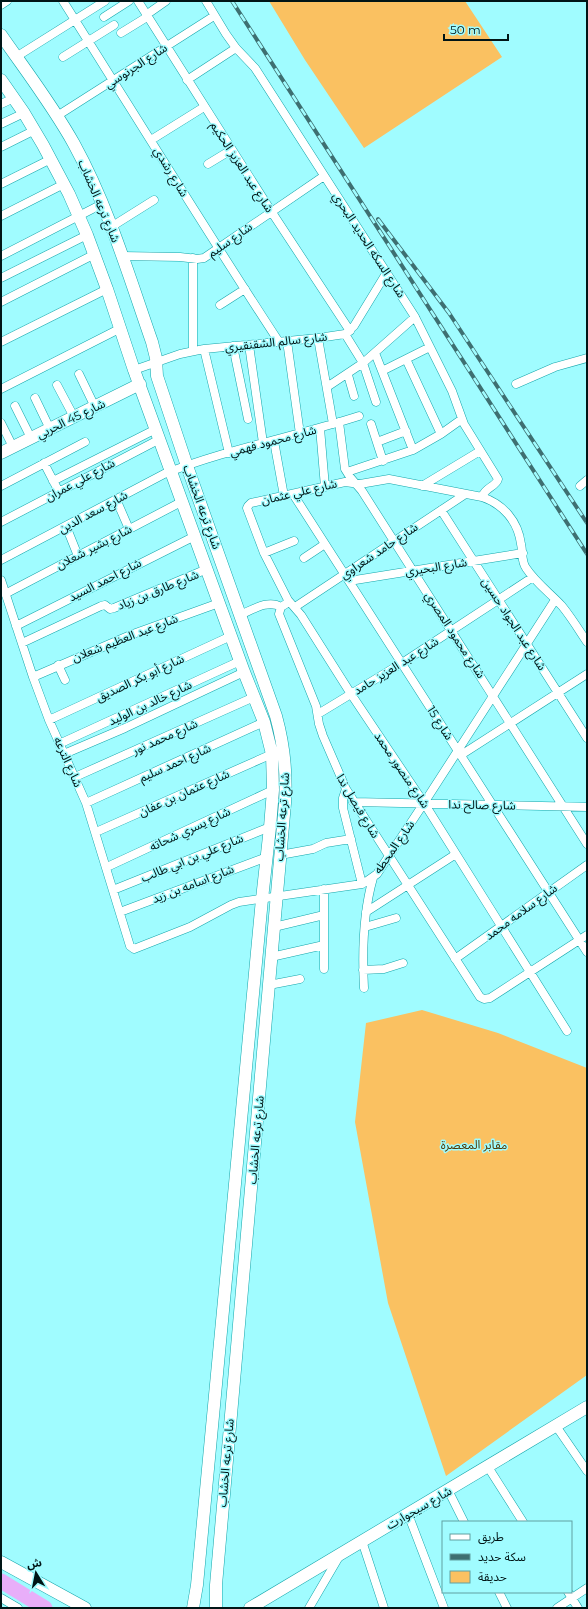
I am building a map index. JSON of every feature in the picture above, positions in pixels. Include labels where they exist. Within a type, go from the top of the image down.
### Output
[{"type":"street","points":[[1,5],[7,1]]},
{"type":"street","name":"شارع رشدي","points":[[63,1],[217,248],[283,341]]},
{"type":"street","points":[[16,57],[105,1]]},
{"type":"street","points":[[104,17],[129,1]]},
{"type":"street","name":"شارع عبد العزيز الحكيم","points":[[138,1],[347,332],[363,363],[376,402]]},
{"type":"street","points":[[121,33],[147,16],[166,1]]},
{"type":"street","name":"شارع السكه الحديد البحري","points":[[206,1],[214,16],[236,48],[255,68],[415,317],[452,391],[462,419],[498,479],[496,483],[485,491],[482,497]]},
{"type":"street","name":"شارع الجرنوسي","points":[[57,116],[214,16]]},
{"type":"street","points":[[63,57],[114,25]]},
{"type":"street","name":"شارع ترعه الخشاب","points":[[1,35],[57,116],[74,144],[102,204],[152,342],[157,376],[187,466],[276,716],[282,737],[286,781],[216,1585],[216,1608]]},
{"type":"street","points":[[187,80],[236,48]]},
{"type":"street","name":"شارع ترعه الخشاب","points":[[1,80],[35,130],[51,159],[79,216],[95,254],[134,370],[242,667],[264,722],[272,754],[273,790],[270,827],[241,1110],[197,1585],[193,1608]]},
{"type":"street","points":[[1,104],[14,98]]},
{"type":"street","points":[[151,140],[204,107]]},
{"type":"street","points":[[1,124],[24,113]]},
{"type":"street","points":[[1,148],[35,130]]},
{"type":"street","points":[[208,164],[231,150]]},
{"type":"street","points":[[1,184],[51,159]]},
{"type":"street","name":"شارع سليم","points":[[122,256],[204,258],[324,176]]},
{"type":"street","points":[[1,216],[64,184]]},
{"type":"street","points":[[111,227],[154,200]]},
{"type":"street","points":[[1,256],[102,204]]},
{"type":"street","points":[[1,278],[87,235]]},
{"type":"street","points":[[1,302],[95,254]]},
{"type":"street","points":[[193,258],[194,351]]},
{"type":"street","points":[[347,332],[354,326],[387,272]]},
{"type":"street","points":[[1,342],[107,289]]},
{"type":"street","points":[[220,305],[245,289]]},
{"type":"street","points":[[327,388],[348,375],[363,363],[415,317]]},
{"type":"street","points":[[1,389],[121,328]]},
{"type":"street","name":"شارع سالم الشقنقيري","points":[[134,370],[156,362],[204,349],[318,338],[347,332]]},
{"type":"street","points":[[318,338],[327,388],[347,472],[413,450],[441,434],[462,419]]},
{"type":"street","points":[[283,341],[300,434]]},
{"type":"street","points":[[249,344],[263,444]]},
{"type":"street","points":[[232,346],[248,419]]},
{"type":"street","points":[[382,371],[430,347]]},
{"type":"street","points":[[204,349],[229,453]]},
{"type":"street","points":[[375,353],[413,450]]},
{"type":"street","points":[[516,384],[555,367],[587,358]]},
{"type":"street","points":[[406,359],[441,434]]},
{"type":"street","points":[[79,374],[95,407]]},
{"type":"street","points":[[348,375],[354,396]]},
{"type":"street","name":"شارع 45 الحربي","points":[[1,453],[140,384]]},
{"type":"street","points":[[57,385],[74,417]]},
{"type":"street","points":[[34,398],[50,429]]},
{"type":"street","points":[[15,406],[31,438]]},
{"type":"street","name":"شارع محمود فهمي","points":[[187,466],[359,416]]},
{"type":"street","points":[[1,423],[13,447]]},
{"type":"street","points":[[371,424],[383,460]]},
{"type":"street","points":[[320,428],[324,487]]},
{"type":"street","points":[[377,442],[406,431]]},
{"type":"street","points":[[53,481],[158,434]]},
{"type":"street","name":"شارع علي عمران","points":[[1,522],[59,492],[158,434]]},
{"type":"street","points":[[274,441],[284,496]]},
{"type":"street","points":[[1,486],[85,442]]},
{"type":"street","points":[[422,486],[480,450]]},
{"type":"street","points":[[44,463],[59,492]]},
{"type":"street","name":"شارع سعد الدين","points":[[1,560],[116,499],[172,471],[187,466]]},
{"type":"street","name":"شارع محمود المصري","points":[[347,472],[357,484],[413,570],[587,844]]},
{"type":"street","name":"شارع علي عثمان","points":[[248,506],[252,503],[345,482],[357,484],[389,479],[491,500],[506,512],[517,528],[523,553],[523,562],[533,577],[556,600],[587,642]]},
{"type":"street","name":"شارع 15","points":[[293,494],[491,805],[587,952]]},
{"type":"street","name":"شارع حامد شعراوي","points":[[292,605],[346,577],[394,541],[464,494]]},
{"type":"street","points":[[116,499],[129,529]]},
{"type":"street","name":"شارع بشير شعلان","points":[[5,594],[182,501]]},
{"type":"street","name":"شارع منصور محمد","points":[[248,506],[247,508],[264,553],[292,605],[424,803],[567,1031]]},
{"type":"street","name":"شارع عبد الجواد حسين","points":[[441,510],[587,738]]},
{"type":"street","points":[[66,526],[78,556]]},
{"type":"street","name":"شارع احمد السيد","points":[[16,626],[195,536]]},
{"type":"street","points":[[264,553],[294,541]]},
{"type":"street","points":[[304,558],[325,544]]},
{"type":"street","name":"شارع البحيري","points":[[346,577],[413,570],[523,553]]},
{"type":"street","name":"شارع طارق بن زياد","points":[[22,643],[101,606],[105,605],[110,609],[114,608],[207,569]]},
{"type":"street","name":"شارع عبد العزيز حامد","points":[[318,714],[402,663],[533,577]]},
{"type":"street","name":"شارع الترعه","points":[[1,580],[49,720],[86,803],[107,867],[130,946]]},
{"type":"street","name":"شارع المحطه","points":[[130,946],[132,949],[136,949],[190,927],[239,902],[362,884],[373,878],[459,753],[556,600]]},
{"type":"street","name":"شارع عبد العظيم شعلان","points":[[33,677],[133,634],[219,603]]},
{"type":"street","points":[[240,615],[267,604],[274,604],[281,607],[292,605]]},
{"type":"street","name":"شارع فيصل ندا","points":[[281,607],[278,612],[279,616],[316,706],[323,736],[346,789],[480,997],[484,1000],[488,999],[530,972]]},
{"type":"street","name":"شارع أبو بكر الصديق","points":[[49,720],[231,636]]},
{"type":"street","points":[[58,665],[65,680]]},
{"type":"street","points":[[64,754],[132,725],[242,667]]},
{"type":"street","name":"شارع خالد بن الوليد","points":[[59,744],[242,667]]},
{"type":"street","points":[[459,753],[510,723],[587,674]]},
{"type":"street","name":"شارع محمد نور","points":[[75,777],[254,697]]},
{"type":"street","name":"شارع احمد سليم","points":[[86,803],[264,722]]},
{"type":"street","name":"شارع عثمان بن عفان","points":[[96,832],[272,754]]},
{"type":"street","points":[[346,789],[343,798],[343,808],[362,884]]},
{"type":"street","name":"شارع يسري شحاته","points":[[107,867],[273,790]]},
{"type":"street","name":"شارع صالح ندا","points":[[353,802],[587,807]]},
{"type":"street","name":"شارع علي بن ابي طالب","points":[[113,890],[270,827]]},
{"type":"street","points":[[280,855],[313,849],[324,844],[351,839]]},
{"type":"street","points":[[366,912],[456,854]]},
{"type":"street","name":"شارع اسامه بن زيد","points":[[120,912],[267,857]]},
{"type":"street","name":"شارع سلامه محمد","points":[[455,959],[587,865]]},
{"type":"street","points":[[364,988],[363,970],[366,912],[373,878]]},
{"type":"street","points":[[324,890],[324,969]]},
{"type":"street","points":[[274,926],[324,915]]},
{"type":"street","points":[[365,927],[396,918]]},
{"type":"street","points":[[530,972],[587,935]]},
{"type":"street","points":[[271,957],[324,945]]},
{"type":"street","points":[[363,970],[384,969],[403,963]]},
{"type":"street","points":[[269,985],[300,979]]},
{"type":"street","points":[[241,1110],[258,1112]]},
{"type":"street","name":"شارع سيجوارت","points":[[258,1606],[342,1553],[587,1407]]},
{"type":"street","points":[[556,1426],[587,1471]]},
{"type":"street","points":[[488,1467],[522,1521]]},
{"type":"street","points":[[448,1490],[464,1521]]},
{"type":"street","points":[[408,1514],[444,1608]]},
{"type":"street","points":[[362,1541],[384,1608]]},
{"type":"street","points":[[309,1608],[342,1553]]},
{"type":"street","points":[[1,1562],[84,1608]]},
{"type":"street","points":[[197,1585],[216,1585]]},
{"type":"street","points":[[557,1608],[570,1595],[587,1588]]},
{"type":"street","points":[[500,1593],[507,1608]]},
{"type":"street","points":[[570,1595],[578,1608]]},
{"type":"street","points":[[1,1598],[14,1607]]},
{"type":"green space","points":[[269,1],[465,1],[502,57],[364,148],[305,60]]},
{"type":"green space","name":"مقابر المعصرة","points":[[422,1010],[498,1033],[587,1068],[587,1375],[446,1476],[388,1303],[355,1122],[366,1023]]},
{"type":"waterway","points":[[1,1581],[45,1608]]},
{"type":"railway","points":[[232,1],[587,554]]},
{"type":"railway","points":[[378,219],[449,313],[587,523]]}]
